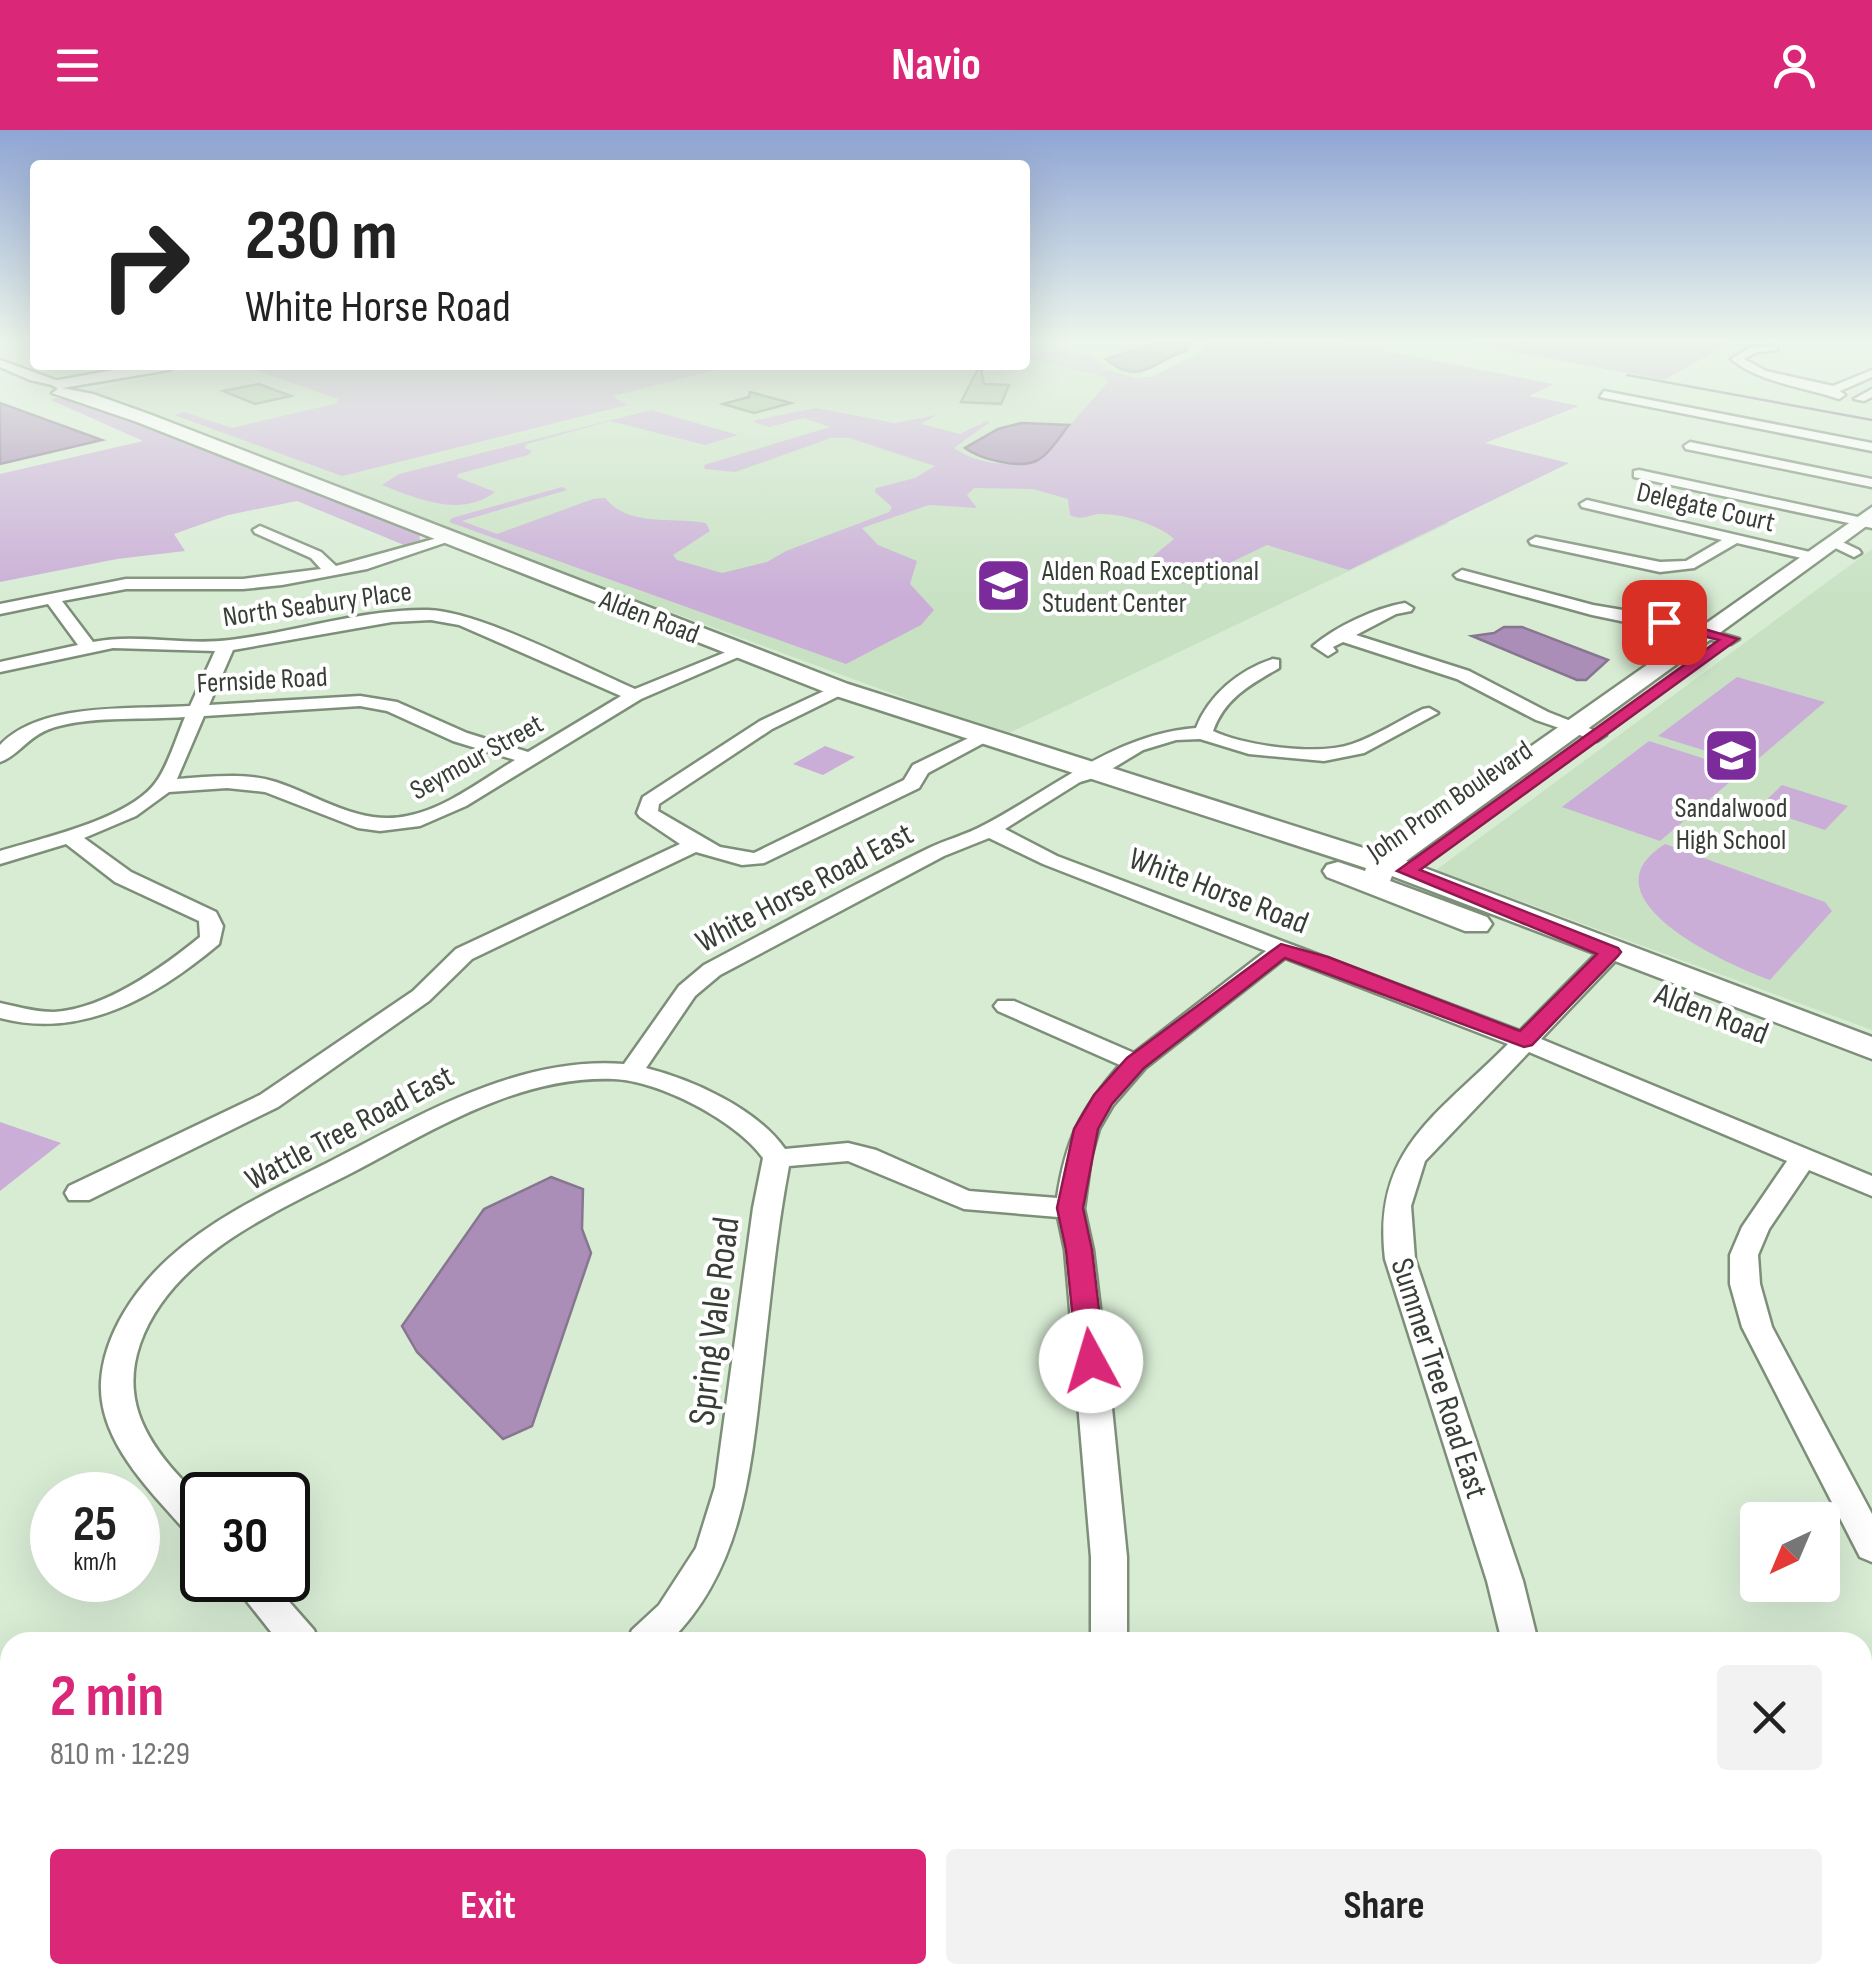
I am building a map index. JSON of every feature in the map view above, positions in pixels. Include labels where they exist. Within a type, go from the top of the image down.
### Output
[{"type":"street","name":"Alden Road","points":[[159,425],[840,689],[1220,813],[1287,849],[1387,874],[1604,960],[1872,1074]]},
{"type":"street","points":[[1756,425],[1872,447]]},
{"type":"street","points":[[1690,446],[1872,483]]},
{"type":"street","points":[[1639,474],[1854,536]]},
{"type":"street","name":"Delegate Court","points":[[1587,504],[1734,539],[1854,536]]},
{"type":"street","points":[[260,530],[316,554],[332,572]]},
{"type":"street","name":"John Prom Boulevard","points":[[1719,636],[1854,536]]},
{"type":"street","name":"John Prom Boulevard","points":[[1387,874],[1854,536]]},
{"type":"street","points":[[0,609],[126,584],[243,584],[332,572],[452,538]]},
{"type":"street","points":[[1536,540],[1660,568],[1690,565],[1734,539]]},
{"type":"street","points":[[1462,575],[1592,610],[1719,636]]},
{"type":"street","points":[[52,598],[87,646]]},
{"type":"street","points":[[1405,608],[1392,610],[1334,643],[1463,675],[1532,712],[1585,731]]},
{"type":"street","name":"North Seabury Place","points":[[0,667],[87,646],[130,642],[226,646],[392,617],[431,615],[463,621],[635,695]]},
{"type":"street","points":[[0,858],[139,806],[164,786],[226,646]]},
{"type":"street","name":"Seymour Street","points":[[164,786],[227,782],[269,786],[358,822],[400,824],[444,810],[635,695],[742,652]]},
{"type":"street","points":[[1274,664],[1220,698],[1210,710],[1203,734],[1224,744],[1324,755],[1357,748],[1429,713]]},
{"type":"street","points":[[840,689],[766,725],[650,801],[646,813],[696,844],[736,860],[757,859],[912,784],[920,769],[984,738]]},
{"type":"street","name":"Fernside Road","points":[[0,756],[20,734],[57,720],[328,702],[378,703],[460,737],[529,758]]},
{"type":"street","name":"White Horse Road East","points":[[631,1072],[680,999],[712,970],[937,852],[990,830],[1073,778],[1092,772],[1136,746],[1176,735],[1203,734]]},
{"type":"street","name":"White Horse Road","points":[[990,830],[1050,860],[1524,1040],[1872,1187]]},
{"type":"street","points":[[0,1010],[26,1018],[67,1018],[158,975],[210,939],[212,926],[208,916],[123,877],[67,835]]},
{"type":"street","points":[[80,1192],[268,1100],[421,996],[464,954],[696,844]]},
{"type":"street","points":[[1109,1632],[1108,1557],[1096,1398],[1079,1250],[1070,1208],[1077,1157],[1086,1129],[1102,1100],[1136,1063],[1281,950]]},
{"type":"street","name":"Alden Road","points":[[1604,960],[1872,1048]]},
{"type":"street","name":"Summer Tree Road East","points":[[1518,1632],[1505,1581],[1400,1259],[1394,1220],[1397,1188],[1413,1156],[1604,960]]},
{"type":"street","points":[[1006,1006],[1136,1063]]},
{"type":"street","points":[[631,1072],[699,1098],[766,1140],[778,1158],[848,1152],[866,1156],[964,1200],[1070,1208]]},
{"type":"street","name":"Wattle Tree Road East","points":[[180,1499],[140,1450],[126,1425],[117,1396],[124,1341],[160,1285],[214,1239],[428,1121],[505,1089],[562,1077],[631,1072]]},
{"type":"street","points":[[1804,1157],[1756,1227],[1744,1255],[1745,1284],[1758,1327],[1872,1547]]},
{"type":"street","name":"Spring Vale Road","points":[[655,1632],[672,1616],[712,1553],[732,1487],[778,1158]]},
{"type":"street","points":[[267,1602],[292,1632]]},
{"type":"shaded area","points":[[0,425],[59,425],[102,440],[0,464]]},
{"type":"shaded area","points":[[106,425],[139,425],[419,533],[420,540],[404,545],[297,501],[228,515],[174,534],[185,551],[117,559],[0,582],[0,474],[143,441]]},
{"type":"shaded area","points":[[179,425],[1131,425],[1129,436],[1450,523],[1005,735]]},
{"type":"shaded area","points":[[200,425],[232,428],[247,425],[549,425],[342,476]]},
{"type":"shaded area","points":[[597,425],[527,444],[525,448],[532,451],[528,455],[458,474],[457,477],[495,492],[468,504],[439,503],[382,485],[399,474]]},
{"type":"shaded area","points":[[624,425],[702,425],[738,435],[705,445]]},
{"type":"shaded area","points":[[823,425],[923,425],[960,434],[987,425],[954,448],[984,461],[1006,464],[1039,460],[1070,425],[1532,425],[1485,443],[1569,463],[1349,570],[1267,545],[1186,584],[1164,578],[1151,558],[1174,539],[1150,525],[1109,514],[1074,517],[1070,515],[1068,499],[1033,489],[974,488],[967,495],[977,508],[929,505],[862,528],[878,545],[917,561],[910,584],[934,610],[921,625],[846,664],[449,522],[562,487],[567,490],[462,521],[497,534],[605,498],[638,517],[706,523],[710,531],[673,555],[677,560],[722,573],[767,562],[889,512],[892,507],[875,492],[876,488],[915,478],[935,466],[849,438],[831,438],[735,472],[705,469],[704,465],[830,427]]},
{"type":"shaded area","points":[[1015,425],[1069,425],[1045,455],[1028,463],[999,462],[965,448],[998,429]]},
{"type":"shaded area","name":"Sandalwood High School","points":[[1872,549],[1872,1030],[1436,870]]},
{"type":"shaded area","points":[[1504,627],[1522,627],[1608,660],[1586,680],[1577,680],[1472,636],[1494,633]]},
{"type":"shaded area","points":[[1737,677],[1825,702],[1751,765],[1658,736]]},
{"type":"shaded area","points":[[1649,741],[1743,771],[1660,841],[1562,807]]},
{"type":"shaded area","points":[[825,746],[855,757],[823,775],[793,764]]},
{"type":"shaded area","points":[[1782,785],[1848,806],[1825,830],[1758,808]]},
{"type":"shaded area","points":[[1665,844],[1825,902],[1832,911],[1770,980],[1750,972],[1696,945],[1649,907],[1639,886],[1643,865]]},
{"type":"shaded area","points":[[0,1122],[61,1143],[0,1191]]},
{"type":"shaded area","points":[[551,1177],[583,1189],[582,1229],[591,1253],[532,1426],[503,1439],[417,1352],[402,1326],[484,1209]]},
{"type":"place","name":"Alden Road Exceptional Student Center","points":[[1003,586]]},
{"type":"place","name":"Sandalwood High School","points":[[1731,756]]},
{"type":"route","points":[[1091,1361],[1079,1250],[1070,1208],[1072,1190],[1086,1129],[1102,1100],[1136,1063],[1281,950],[1524,1040],[1611,952],[1406,871],[1730,639],[1664,622]]}]
